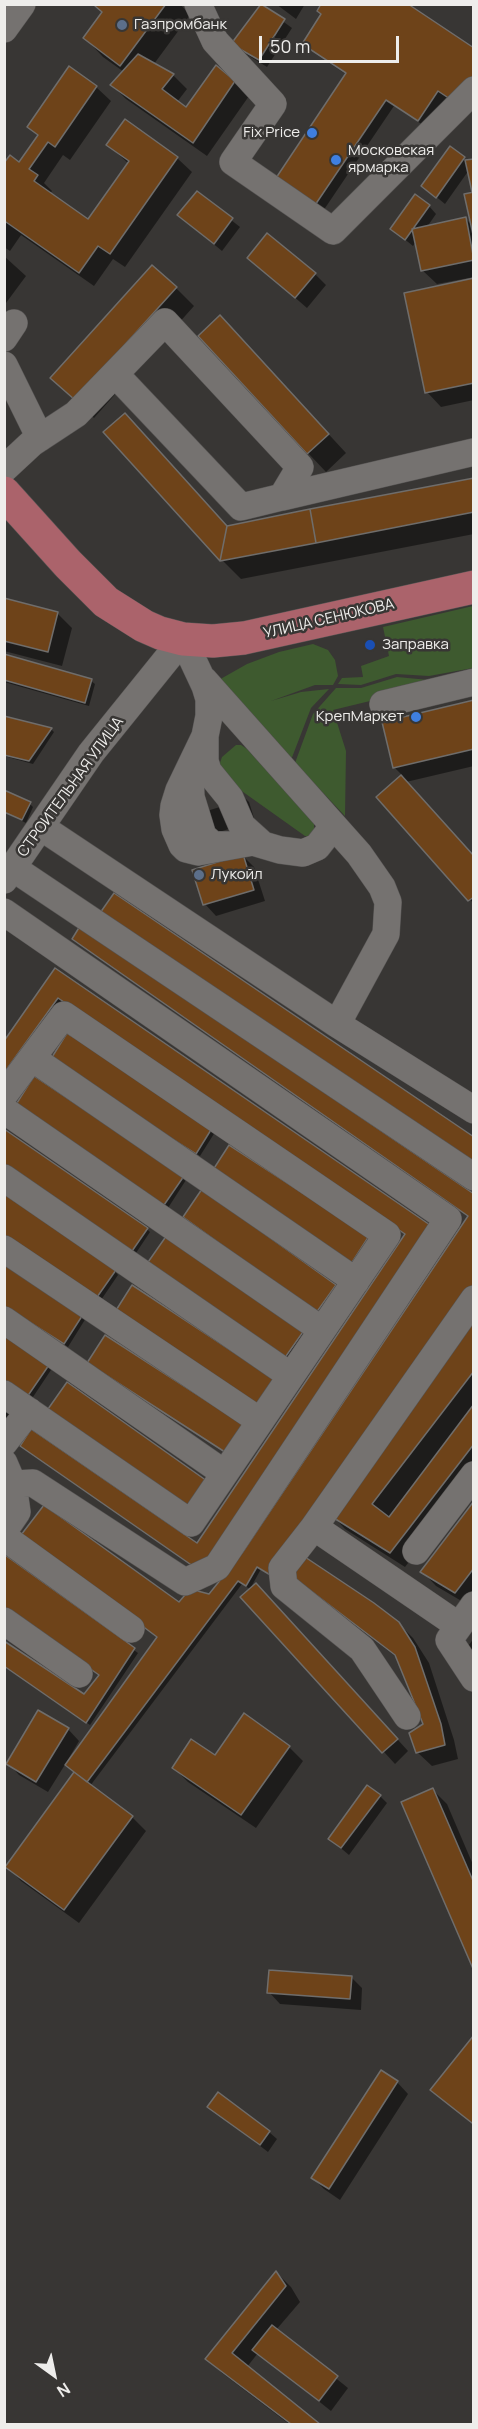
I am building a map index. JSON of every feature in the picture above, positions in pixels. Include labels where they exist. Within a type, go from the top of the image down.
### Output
[{"type":"main road","name":"УЛИЦА СЕНЮКОВА","points":[[4,493],[106,602],[144,627],[183,639],[213,641],[244,638],[474,587]]},
{"type":"street","points":[[4,29],[22,4]]},
{"type":"street","points":[[198,4],[215,41],[273,104],[233,162],[333,231],[474,90]]},
{"type":"street","points":[[4,469],[40,438],[76,414],[165,322],[300,467],[282,497]]},
{"type":"street","points":[[4,365],[40,438]]},
{"type":"street","points":[[115,374],[241,507],[474,452]]},
{"type":"street","points":[[183,639],[209,699],[209,716],[205,736],[205,761],[208,771],[230,798],[242,826],[262,844]]},
{"type":"street","name":"СТРОИТЕЛЬНАЯ УЛИЦА","points":[[9,874],[92,753],[183,639]]},
{"type":"street","points":[[198,673],[359,855],[377,879],[388,902],[386,934],[337,1024]]},
{"type":"street","points":[[383,704],[474,682]]},
{"type":"street","points":[[205,736],[190,768],[191,797],[203,836],[213,845],[246,842],[303,853],[317,847],[331,825]]},
{"type":"street","points":[[41,827],[337,1024],[474,1110]]},
{"type":"street","points":[[9,874],[474,1177]]},
{"type":"street","points":[[4,912],[448,1218],[217,1567],[185,1582],[33,1483],[9,1473]]},
{"type":"street","points":[[4,1095],[64,1015],[387,1235],[191,1522],[4,1394]]},
{"type":"street","points":[[32,1058],[356,1281]]},
{"type":"street","points":[[4,1110],[322,1330]]},
{"type":"street","points":[[4,1178],[291,1376]]},
{"type":"street","points":[[4,1249],[260,1420]]},
{"type":"street","points":[[407,1716],[362,1649],[284,1586],[282,1568],[314,1527],[474,1299]]},
{"type":"street","points":[[4,1320],[224,1473]]},
{"type":"street","points":[[4,1443],[28,1410]]},
{"type":"street","points":[[4,1531],[17,1512],[9,1473]]},
{"type":"street","points":[[416,1551],[474,1475]]},
{"type":"street","points":[[314,1527],[466,1616],[448,1640],[474,1678]]},
{"type":"street","points":[[4,1537],[131,1629]]},
{"type":"street","points":[[4,1621],[79,1674]]},
{"type":"green space","points":[[473,606],[473,668],[429,676],[396,674],[361,685],[338,684],[342,678],[363,677],[361,666],[389,656],[383,627]]},
{"type":"green space","points":[[313,644],[328,650],[335,660],[338,676],[333,685],[315,685],[271,701],[301,692],[329,689],[311,708],[291,760],[217,681],[247,664],[279,652]]},
{"type":"green space","points":[[473,676],[333,710],[346,751],[345,816],[295,763],[313,714],[336,688],[361,688],[397,677],[429,680]]},
{"type":"green space","points":[[236,745],[247,749],[314,823],[314,830],[310,836],[305,836],[222,777],[220,763],[222,757]]},
{"type":"building","name":"Газпромбанк","points":[[97,4],[166,4],[120,66],[83,38],[102,12],[95,6]]},
{"type":"building","points":[[261,4],[285,19],[259,60],[231,44]]},
{"type":"building","points":[[321,4],[408,4],[474,48],[474,83],[459,105],[438,91],[418,121],[386,100],[309,214],[270,187],[346,73],[302,44],[321,14],[317,11]]},
{"type":"building","points":[[138,54],[174,74],[162,89],[186,107],[216,65],[235,81],[193,143],[110,85]]},
{"type":"building","points":[[69,66],[97,86],[55,147],[48,142],[29,169],[38,175],[34,181],[88,219],[129,161],[106,145],[125,119],[178,157],[110,254],[98,246],[79,273],[6,222],[4,224],[4,163],[10,155],[19,162],[38,135],[27,127]]},
{"type":"building","points":[[450,146],[465,157],[436,198],[421,186]]},
{"type":"building","points":[[474,159],[474,191],[472,192],[465,160]]},
{"type":"building","points":[[197,191],[233,218],[214,244],[177,215]]},
{"type":"building","points":[[474,192],[474,239],[464,194]]},
{"type":"building","points":[[415,194],[430,205],[405,240],[390,229]]},
{"type":"building","points":[[466,217],[474,260],[421,271],[412,229]]},
{"type":"building","points":[[267,233],[316,273],[295,298],[247,258]]},
{"type":"building","points":[[152,265],[177,287],[75,400],[50,378]]},
{"type":"building","points":[[474,278],[474,383],[425,393],[404,293]]},
{"type":"building","points":[[220,315],[329,434],[307,454],[198,336]]},
{"type":"building","points":[[125,413],[227,526],[220,561],[103,432]]},
{"type":"building","points":[[474,478],[474,512],[316,543],[310,509]]},
{"type":"building","points":[[310,509],[316,543],[220,561],[227,526]]},
{"type":"building","points":[[4,598],[58,612],[48,652],[4,641]]},
{"type":"building","points":[[4,654],[92,679],[85,703],[4,680]]},
{"type":"building","points":[[474,700],[474,749],[393,768],[382,722]]},
{"type":"building","points":[[4,716],[52,728],[29,761],[4,755]]},
{"type":"building","points":[[401,775],[474,856],[474,897],[468,901],[376,797]]},
{"type":"building","points":[[4,790],[31,802],[22,820],[4,812]]},
{"type":"building","points":[[243,854],[254,890],[203,905],[192,870]]},
{"type":"building","points":[[114,893],[474,1137],[474,1167],[100,913]]},
{"type":"building","points":[[80,926],[474,1194],[474,1290],[272,1576],[257,1567],[246,1586],[238,1581],[87,1782],[65,1765],[157,1637],[21,1535],[44,1505],[179,1602],[190,1589],[209,1594],[242,1553],[468,1216],[72,939]]},
{"type":"building","points":[[55,968],[430,1225],[200,1571],[20,1446],[31,1429],[197,1543],[405,1234],[58,998],[4,1073],[4,1041]]},
{"type":"building","points":[[67,1033],[214,1125],[196,1154],[49,1062]]},
{"type":"building","points":[[34,1076],[184,1176],[164,1205],[15,1106]]},
{"type":"building","points":[[4,1129],[148,1228],[130,1254],[4,1167]]},
{"type":"building","points":[[229,1145],[369,1236],[351,1264],[211,1173]]},
{"type":"building","points":[[202,1189],[336,1285],[316,1313],[183,1217]]},
{"type":"building","points":[[4,1194],[116,1270],[95,1300],[4,1239]]},
{"type":"building","points":[[167,1235],[305,1329],[284,1359],[146,1265]]},
{"type":"building","points":[[4,1263],[84,1313],[64,1344],[4,1306]]},
{"type":"building","points":[[132,1285],[276,1380],[256,1410],[113,1315]]},
{"type":"building","points":[[474,1311],[474,1371],[372,1504],[389,1517],[474,1404],[474,1444],[390,1553],[329,1515]]},
{"type":"building","points":[[4,1335],[49,1365],[27,1397],[4,1382]]},
{"type":"building","points":[[105,1335],[246,1426],[228,1454],[87,1363]]},
{"type":"building","points":[[67,1382],[207,1481],[188,1508],[48,1409]]},
{"type":"building","points":[[474,1501],[474,1568],[455,1593],[420,1572]]},
{"type":"building","points":[[299,1553],[399,1622],[415,1647],[441,1724],[445,1745],[416,1753],[409,1733],[423,1724],[395,1655],[290,1575]]},
{"type":"building","points":[[5,1555],[135,1648],[86,1723],[4,1666],[4,1641],[84,1694],[99,1675],[4,1608]]},
{"type":"building","points":[[256,1583],[398,1739],[382,1753],[240,1597]]},
{"type":"building","points":[[38,1710],[69,1728],[36,1782],[6,1764]]},
{"type":"building","points":[[244,1713],[290,1746],[241,1815],[172,1768],[191,1739],[215,1755]]},
{"type":"building","points":[[74,1772],[133,1816],[64,1910],[5,1867]]},
{"type":"building","points":[[367,1785],[381,1795],[341,1848],[328,1839]]},
{"type":"building","points":[[433,1788],[474,1883],[474,1971],[401,1802]]},
{"type":"building","points":[[269,1970],[352,1976],[350,1999],[267,1993]]},
{"type":"building","points":[[474,2035],[474,2121],[472,2123],[430,2090]]},
{"type":"building","points":[[381,2070],[398,2081],[329,2189],[311,2178]]},
{"type":"building","points":[[218,2092],[270,2131],[260,2145],[207,2107]]},
{"type":"building","points":[[276,2271],[286,2286],[232,2353],[320,2424],[291,2424],[205,2359]]},
{"type":"building","points":[[272,2325],[338,2376],[319,2401],[252,2350]]},
{"type":"place","name":"Газпромбанк","points":[[122,25]]},
{"type":"place","name":"Fix Price","points":[[312,133]]},
{"type":"place","name":"Московская ярмарка","points":[[336,160]]},
{"type":"place","name":"Заправка","points":[[370,645]]},
{"type":"place","name":"КрепМаркет","points":[[416,717]]},
{"type":"place","name":"Лукойл","points":[[199,875]]}]
